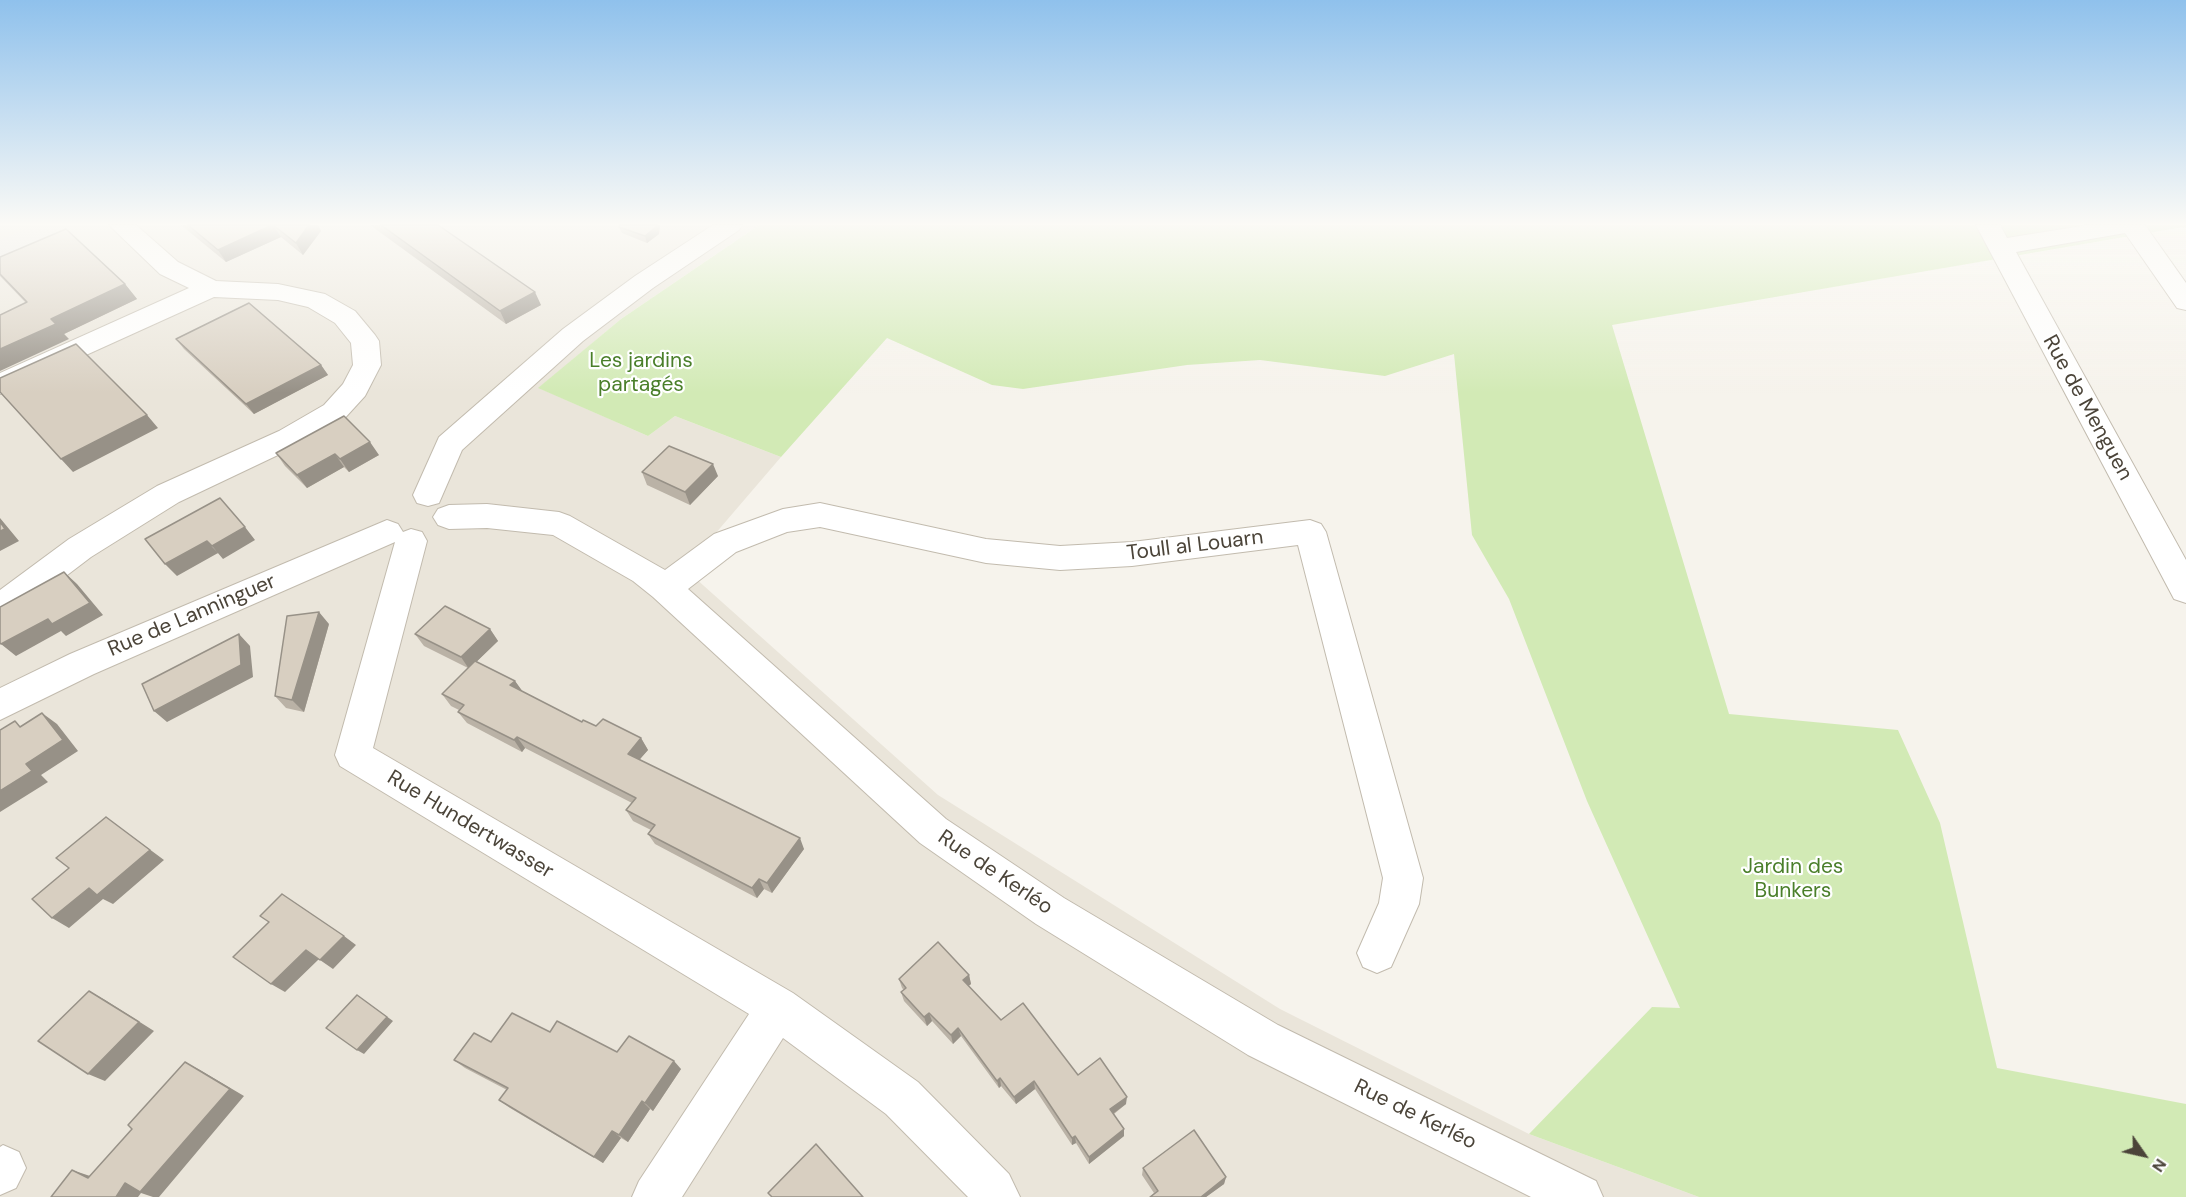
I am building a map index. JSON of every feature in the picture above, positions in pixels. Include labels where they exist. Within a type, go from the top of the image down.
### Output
[{"type":"street","points":[[0,608],[80,548],[168,494],[289,438],[334,412],[355,389],[367,365],[365,341],[345,317],[316,300],[278,292],[211,289],[195,281]]},
{"type":"street","points":[[412,516],[449,444],[573,335],[646,281]]},
{"type":"street","name":"Rue de Menguen","points":[[2018,281],[2186,590]]},
{"type":"street","points":[[2171,281],[2186,302]]},
{"type":"street","points":[[0,384],[211,289]]},
{"type":"street","name":"Toull al Louarn","points":[[665,588],[725,543],[783,520],[820,515],[986,551],[1060,558],[1132,554],[1310,532],[1403,878],[1399,904],[1377,953]]},
{"type":"street","name":"Rue de Kerléo","points":[[412,516],[487,516],[559,524],[644,572],[665,588],[933,831],[1050,911],[1263,1040],[1580,1197]]},
{"type":"street","name":"Rue de Lanninguer","points":[[0,705],[82,664],[412,516]]},
{"type":"street","name":"Rue Hundertwasser","points":[[412,516],[353,755],[778,1008],[902,1098],[998,1197]]},
{"type":"street","points":[[655,1197],[778,1008]]},
{"type":"shaded area","points":[[0,281],[677,281],[621,319],[539,388],[648,436],[675,416],[781,457],[685,569],[938,795],[1280,1009],[1529,1134],[1699,1197],[0,1197]]},
{"type":"green space","name":"Jardin des Bunkers","points":[[677,281],[1869,281],[1612,325],[1729,714],[1898,730],[1940,823],[1997,1068],[2186,1104],[2186,1197],[1699,1197],[1529,1134],[1652,1007],[1680,1008],[1587,801],[1509,599],[1472,535],[1454,354],[1385,376],[1260,360],[1187,365],[1023,389],[992,385],[887,338],[781,457],[675,416],[648,436],[538,388],[621,319]]},
{"type":"building","points":[[7,281],[122,281],[125,284],[51,319],[56,324],[0,349],[0,315],[27,302]]},
{"type":"building","points":[[458,281],[519,281],[535,292],[500,311]]},
{"type":"building","points":[[249,303],[321,365],[246,404],[176,339]]},
{"type":"building","points":[[76,344],[147,415],[61,459],[0,392],[0,378]]},
{"type":"building","points":[[344,416],[370,442],[340,459],[335,454],[297,475],[276,453]]},
{"type":"building","points":[[669,446],[713,464],[685,492],[642,472]]},
{"type":"building","points":[[220,498],[245,527],[212,546],[207,541],[165,564],[145,539]]},
{"type":"building","points":[[64,572],[90,603],[52,624],[48,619],[1,644],[0,607]]},
{"type":"building","points":[[445,606],[490,629],[461,657],[415,634]]},
{"type":"building","points":[[319,612],[292,700],[275,696],[287,616]]},
{"type":"building","points":[[239,634],[241,665],[154,711],[142,684]]},
{"type":"building","points":[[475,661],[515,681],[510,685],[582,722],[583,720],[596,726],[603,719],[641,738],[628,754],[800,838],[767,883],[759,879],[752,888],[648,834],[655,825],[626,810],[636,798],[517,737],[514,740],[458,712],[464,705],[442,694]]},
{"type":"building","points":[[42,713],[63,740],[26,764],[32,771],[0,791],[0,730],[15,721],[20,727]]},
{"type":"building","points":[[106,817],[150,850],[97,895],[89,888],[52,918],[32,899],[69,868],[56,858]]},
{"type":"building","points":[[282,894],[344,936],[320,960],[306,950],[271,984],[233,957],[269,922],[260,916]]},
{"type":"building","points":[[938,942],[969,975],[963,980],[1001,1020],[1023,1003],[1078,1075],[1100,1058],[1127,1097],[1110,1109],[1124,1129],[1089,1157],[1075,1136],[1072,1138],[1034,1081],[1014,1097],[1000,1078],[997,1081],[958,1028],[951,1035],[929,1013],[924,1017],[901,992],[906,988],[899,979]]},
{"type":"building","points":[[89,991],[139,1022],[88,1074],[38,1041]]},
{"type":"building","points":[[357,995],[387,1017],[357,1050],[326,1028]]},
{"type":"building","points":[[512,1013],[550,1032],[557,1021],[617,1052],[629,1036],[674,1061],[645,1103],[642,1101],[619,1135],[612,1131],[594,1157],[499,1100],[508,1088],[454,1060],[474,1033],[491,1042]]},
{"type":"building","points":[[185,1062],[230,1089],[140,1192],[125,1183],[116,1197],[51,1197],[72,1170],[88,1178],[132,1129],[128,1125]]},
{"type":"building","points":[[1194,1130],[1226,1177],[1201,1197],[1150,1197],[1158,1191],[1143,1168]]},
{"type":"building","points":[[816,1144],[863,1197],[772,1197],[768,1193]]},
{"type":"park label","name":"Les jardins partagés","points":[[641,373]]}]
